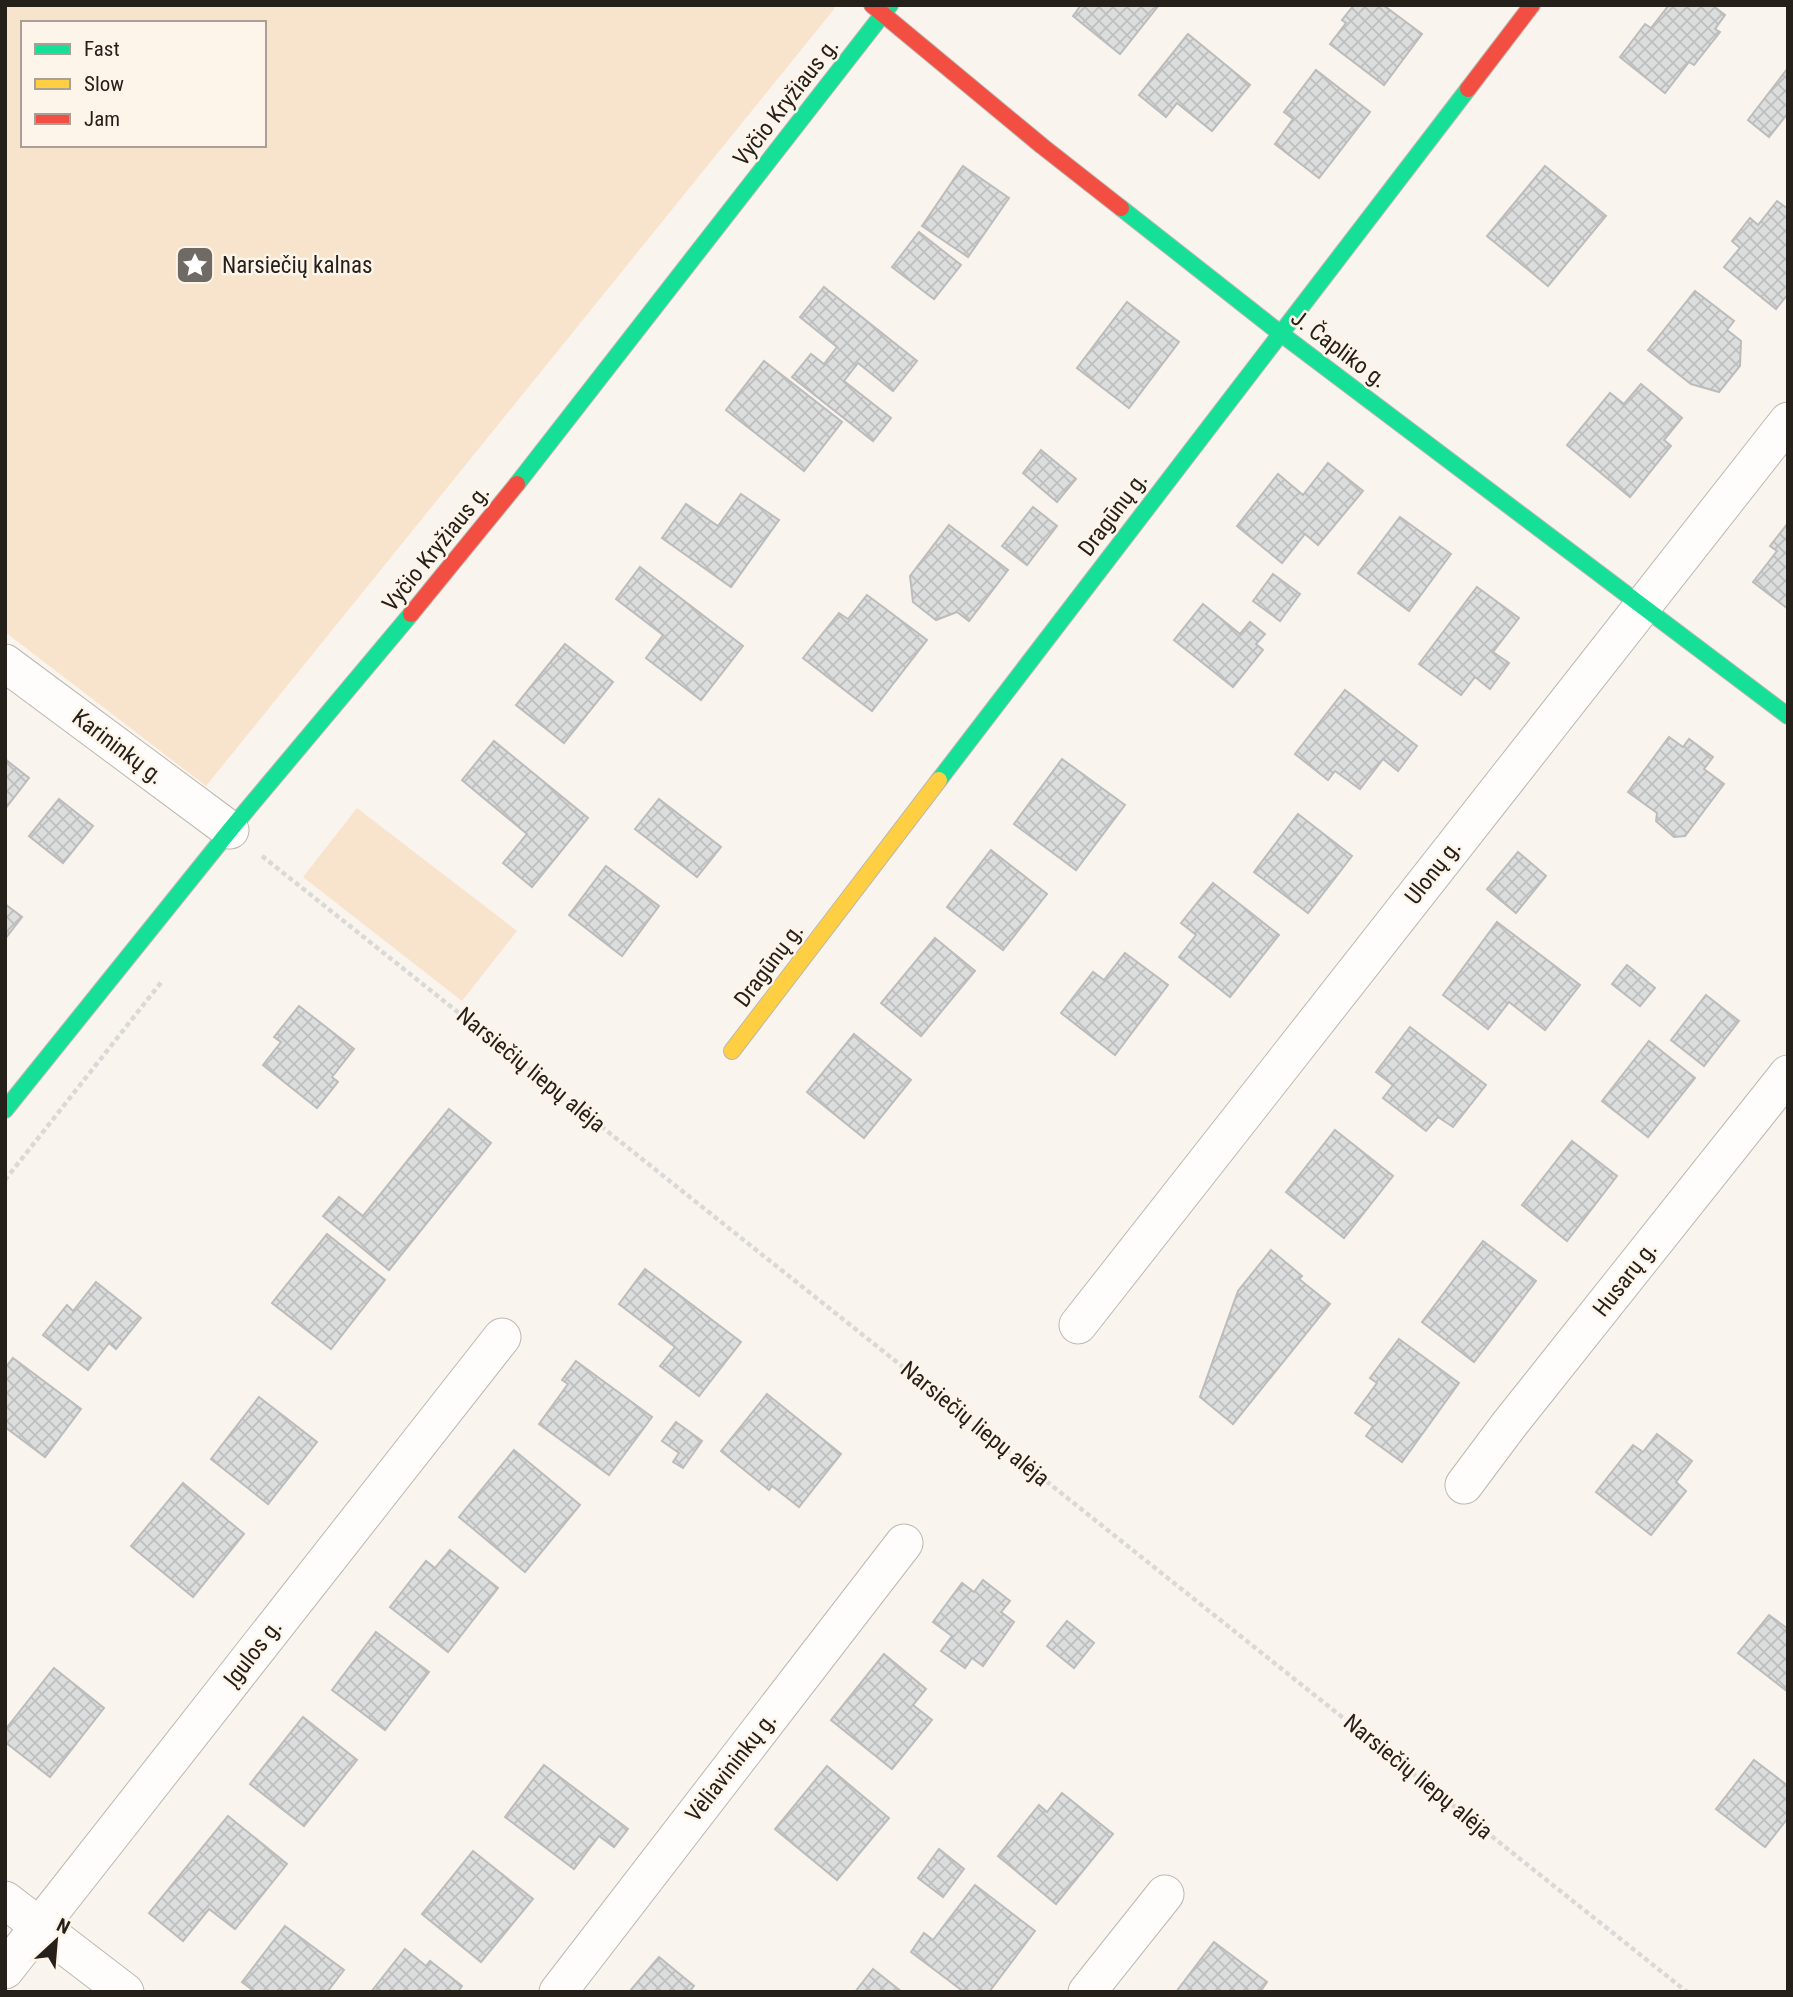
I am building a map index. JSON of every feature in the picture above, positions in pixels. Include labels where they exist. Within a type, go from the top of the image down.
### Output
[{"type":"street","name":"Dragūnų g.","points":[[732,1051],[1532,5]]},
{"type":"street","name":"J. Čapliko g.","points":[[882,8],[1042,146],[1280,333],[1788,716]]},
{"type":"street","name":"Vyčio Kryžiaus g.","points":[[5,1110],[230,831],[561,430],[882,8]]},
{"type":"street","name":"Ulonų g.","points":[[1078,1325],[1788,421]]},
{"type":"street","name":"Karininkų g.","points":[[5,663],[230,831]]},
{"type":"street","name":"Husarų g.","points":[[1464,1485],[1788,1074]]},
{"type":"street","name":"Įgulos g.","points":[[5,1970],[502,1338]]},
{"type":"street","name":"Vėliavininkų g.","points":[[558,1992],[904,1543]]},
{"type":"street","points":[[1087,1992],[1166,1894]]},
{"type":"street","points":[[5,1900],[125,1992]]},
{"type":"path","name":"Narsiečių liepų alėja","points":[[262,856],[1687,1992]]},
{"type":"shaded area","points":[[5,5],[832,5],[835,8],[206,786],[5,632]]},
{"type":"shaded area","points":[[357,808],[517,931],[462,1001],[303,877]]},
{"type":"building","points":[[1081,5],[1159,5],[1120,54],[1073,16]]},
{"type":"building","points":[[1354,5],[1383,5],[1422,34],[1384,85],[1330,44],[1346,23],[1342,20]]},
{"type":"building","points":[[1669,5],[1712,5],[1725,15],[1715,29],[1720,32],[1694,65],[1689,62],[1665,93],[1620,57],[1645,24],[1651,28]]},
{"type":"building","points":[[1188,34],[1250,85],[1212,131],[1177,103],[1166,117],[1139,95]]},
{"type":"building","points":[[1788,68],[1788,113],[1769,137],[1748,120]]},
{"type":"building","points":[[1316,70],[1370,112],[1319,178],[1275,144],[1293,119],[1284,112]]},
{"type":"building","points":[[963,166],[1009,198],[968,257],[922,226]]},
{"type":"building","points":[[1545,166],[1606,216],[1548,286],[1487,236]]},
{"type":"building","points":[[1777,201],[1788,209],[1788,294],[1776,309],[1724,267],[1740,248],[1732,241],[1750,218],[1758,225]]},
{"type":"building","points":[[919,232],[961,265],[934,299],[892,267]]},
{"type":"building","points":[[824,287],[917,361],[893,391],[858,363],[844,381],[891,418],[873,441],[792,377],[811,354],[824,364],[837,347],[800,317]]},
{"type":"building","points":[[1695,291],[1734,321],[1727,330],[1741,341],[1740,366],[1719,392],[1691,384],[1648,350]]},
{"type":"building","points":[[1127,302],[1179,342],[1129,408],[1077,368]]},
{"type":"building","points":[[764,361],[842,422],[804,471],[726,410]]},
{"type":"building","points":[[1641,384],[1682,418],[1664,440],[1671,446],[1630,497],[1567,445],[1610,393],[1624,404]]},
{"type":"building","points":[[1041,450],[1076,479],[1057,502],[1023,473]]},
{"type":"building","points":[[1328,463],[1363,491],[1318,545],[1305,534],[1282,563],[1237,526],[1278,474],[1303,495]]},
{"type":"building","points":[[741,494],[779,520],[731,587],[662,538],[686,504],[718,526]]},
{"type":"building","points":[[1033,507],[1057,526],[1027,565],[1002,546]]},
{"type":"building","points":[[1400,517],[1451,554],[1409,611],[1358,573]]},
{"type":"building","points":[[1788,523],[1788,609],[1753,582],[1777,551],[1770,546]]},
{"type":"building","points":[[949,525],[1008,570],[969,621],[957,612],[936,620],[913,602],[910,576]]},
{"type":"building","points":[[640,567],[743,646],[701,700],[646,658],[663,635],[616,599]]},
{"type":"building","points":[[1273,574],[1300,594],[1280,621],[1253,601]]},
{"type":"building","points":[[1477,587],[1519,618],[1493,652],[1509,663],[1490,689],[1475,677],[1461,695],[1419,664]]},
{"type":"building","points":[[867,595],[927,640],[872,711],[803,658],[839,613],[848,619]]},
{"type":"building","points":[[1203,604],[1240,634],[1250,622],[1265,634],[1256,644],[1263,650],[1233,687],[1174,640]]},
{"type":"building","points":[[565,644],[613,682],[564,743],[516,705]]},
{"type":"building","points":[[1345,690],[1417,746],[1398,771],[1383,759],[1360,789],[1335,771],[1328,780],[1295,754]]},
{"type":"building","points":[[1669,737],[1683,747],[1689,739],[1713,757],[1704,769],[1724,784],[1685,836],[1674,837],[1656,821],[1657,813],[1628,792]]},
{"type":"building","points":[[494,741],[588,818],[532,887],[503,863],[527,834],[462,780]]},
{"type":"building","points":[[5,759],[29,778],[5,809]]},
{"type":"building","points":[[1062,759],[1125,805],[1076,870],[1014,824]]},
{"type":"building","points":[[59,799],[93,826],[63,863],[29,836]]},
{"type":"building","points":[[659,799],[721,847],[697,877],[635,829]]},
{"type":"building","points":[[1298,814],[1352,856],[1308,913],[1254,872]]},
{"type":"building","points":[[991,850],[1047,894],[1003,950],[947,907]]},
{"type":"building","points":[[1518,852],[1546,876],[1516,913],[1487,889]]},
{"type":"building","points":[[606,866],[659,906],[622,956],[569,915]]},
{"type":"building","points":[[1213,883],[1279,935],[1230,997],[1179,957],[1196,935],[1181,923]]},
{"type":"building","points":[[5,904],[22,917],[5,939]]},
{"type":"building","points":[[1497,922],[1580,985],[1545,1030],[1509,1002],[1488,1029],[1443,995]]},
{"type":"building","points":[[935,938],[975,971],[921,1036],[881,1003]]},
{"type":"building","points":[[1125,953],[1168,985],[1115,1055],[1061,1013],[1093,972],[1104,980]]},
{"type":"building","points":[[1627,965],[1655,988],[1640,1006],[1612,984]]},
{"type":"building","points":[[1706,995],[1739,1021],[1704,1066],[1671,1040]]},
{"type":"building","points":[[299,1006],[354,1049],[332,1077],[338,1082],[317,1108],[263,1065],[281,1042],[274,1037]]},
{"type":"building","points":[[1410,1027],[1486,1085],[1453,1127],[1438,1117],[1426,1131],[1383,1098],[1393,1085],[1376,1072]]},
{"type":"building","points":[[854,1034],[911,1080],[864,1138],[807,1092]]},
{"type":"building","points":[[1649,1041],[1695,1078],[1648,1137],[1602,1101]]},
{"type":"building","points":[[449,1109],[491,1143],[389,1270],[323,1216],[339,1197],[363,1216]]},
{"type":"building","points":[[1335,1130],[1393,1176],[1344,1238],[1286,1192]]},
{"type":"building","points":[[1572,1141],[1617,1176],[1567,1241],[1522,1205]]},
{"type":"building","points":[[327,1234],[385,1280],[331,1349],[272,1303]]},
{"type":"building","points":[[1483,1241],[1536,1281],[1474,1362],[1422,1322]]},
{"type":"building","points":[[1271,1250],[1302,1276],[1299,1279],[1330,1304],[1233,1424],[1200,1397],[1238,1291]]},
{"type":"building","points":[[645,1269],[741,1342],[699,1396],[660,1366],[675,1347],[619,1304]]},
{"type":"building","points":[[96,1282],[141,1318],[116,1349],[109,1343],[88,1370],[43,1335],[67,1305],[73,1311]]},
{"type":"building","points":[[1399,1339],[1459,1383],[1402,1462],[1366,1436],[1373,1426],[1355,1413],[1377,1383],[1370,1378]]},
{"type":"building","points":[[13,1358],[81,1409],[45,1457],[5,1427],[5,1368]]},
{"type":"building","points":[[576,1361],[652,1417],[609,1475],[539,1424],[568,1384],[562,1380]]},
{"type":"building","points":[[767,1394],[841,1454],[799,1507],[772,1486],[769,1490],[721,1451]]},
{"type":"building","points":[[259,1397],[317,1442],[268,1504],[211,1459]]},
{"type":"building","points":[[676,1422],[702,1441],[683,1468],[673,1462],[679,1453],[662,1441]]},
{"type":"building","points":[[1657,1434],[1692,1461],[1676,1482],[1686,1491],[1651,1535],[1596,1492],[1633,1445],[1643,1452]]},
{"type":"building","points":[[514,1450],[580,1505],[525,1572],[459,1517]]},
{"type":"building","points":[[183,1483],[244,1534],[193,1597],[131,1546]]},
{"type":"building","points":[[450,1550],[498,1588],[448,1652],[390,1607],[426,1561],[435,1568]]},
{"type":"building","points":[[983,1580],[1010,1601],[1001,1612],[1014,1622],[983,1666],[972,1658],[965,1668],[941,1651],[952,1636],[933,1622],[962,1583],[974,1592]]},
{"type":"building","points":[[1769,1615],[1788,1629],[1788,1692],[1738,1653]]},
{"type":"building","points":[[1067,1621],[1094,1643],[1074,1668],[1047,1646]]},
{"type":"building","points":[[376,1632],[429,1672],[385,1730],[332,1690]]},
{"type":"building","points":[[884,1654],[926,1689],[913,1705],[932,1720],[892,1769],[831,1720]]},
{"type":"building","points":[[54,1668],[104,1708],[50,1777],[5,1742],[5,1730]]},
{"type":"building","points":[[303,1717],[357,1760],[304,1826],[250,1784]]},
{"type":"building","points":[[1754,1760],[1788,1786],[1788,1818],[1765,1847],[1716,1809]]},
{"type":"building","points":[[544,1765],[628,1829],[614,1847],[599,1836],[574,1869],[505,1817]]},
{"type":"building","points":[[827,1766],[889,1818],[837,1880],[775,1829]]},
{"type":"building","points":[[1062,1793],[1113,1834],[1056,1904],[998,1856],[1039,1805],[1047,1812]]},
{"type":"building","points":[[228,1816],[287,1864],[235,1929],[209,1909],[183,1941],[149,1913]]},
{"type":"building","points":[[939,1849],[964,1869],[943,1897],[918,1878]]},
{"type":"building","points":[[473,1851],[533,1899],[481,1962],[422,1914]]},
{"type":"building","points":[[975,1885],[1035,1931],[989,1992],[964,1992],[911,1952],[924,1933],[933,1940]]},
{"type":"building","points":[[285,1926],[344,1970],[327,1992],[255,1992],[242,1982]]},
{"type":"building","points":[[1214,1942],[1267,1982],[1260,1992],[1176,1992]]},
{"type":"building","points":[[405,1949],[426,1966],[430,1961],[462,1986],[458,1992],[371,1992]]},
{"type":"building","points":[[659,1957],[694,1986],[689,1992],[629,1992]]},
{"type":"building","points":[[873,1969],[902,1992],[855,1992]]},
{"type":"traffic: fast","points":[[517,484],[890,5]]},
{"type":"traffic: fast","points":[[939,780],[1468,89]]},
{"type":"traffic: fast","points":[[1121,208],[1280,333],[1788,716]]},
{"type":"traffic: fast","points":[[5,1110],[230,830],[411,614]]},
{"type":"traffic: slow","points":[[732,1051],[939,780]]},
{"type":"traffic: jam","points":[[872,5],[1121,208]]},
{"type":"traffic: jam","points":[[1468,89],[1532,5]]},
{"type":"traffic: jam","points":[[411,614],[517,484]]},
{"type":"place","name":"Narsiečių kalnas","points":[[195,265]]}]
